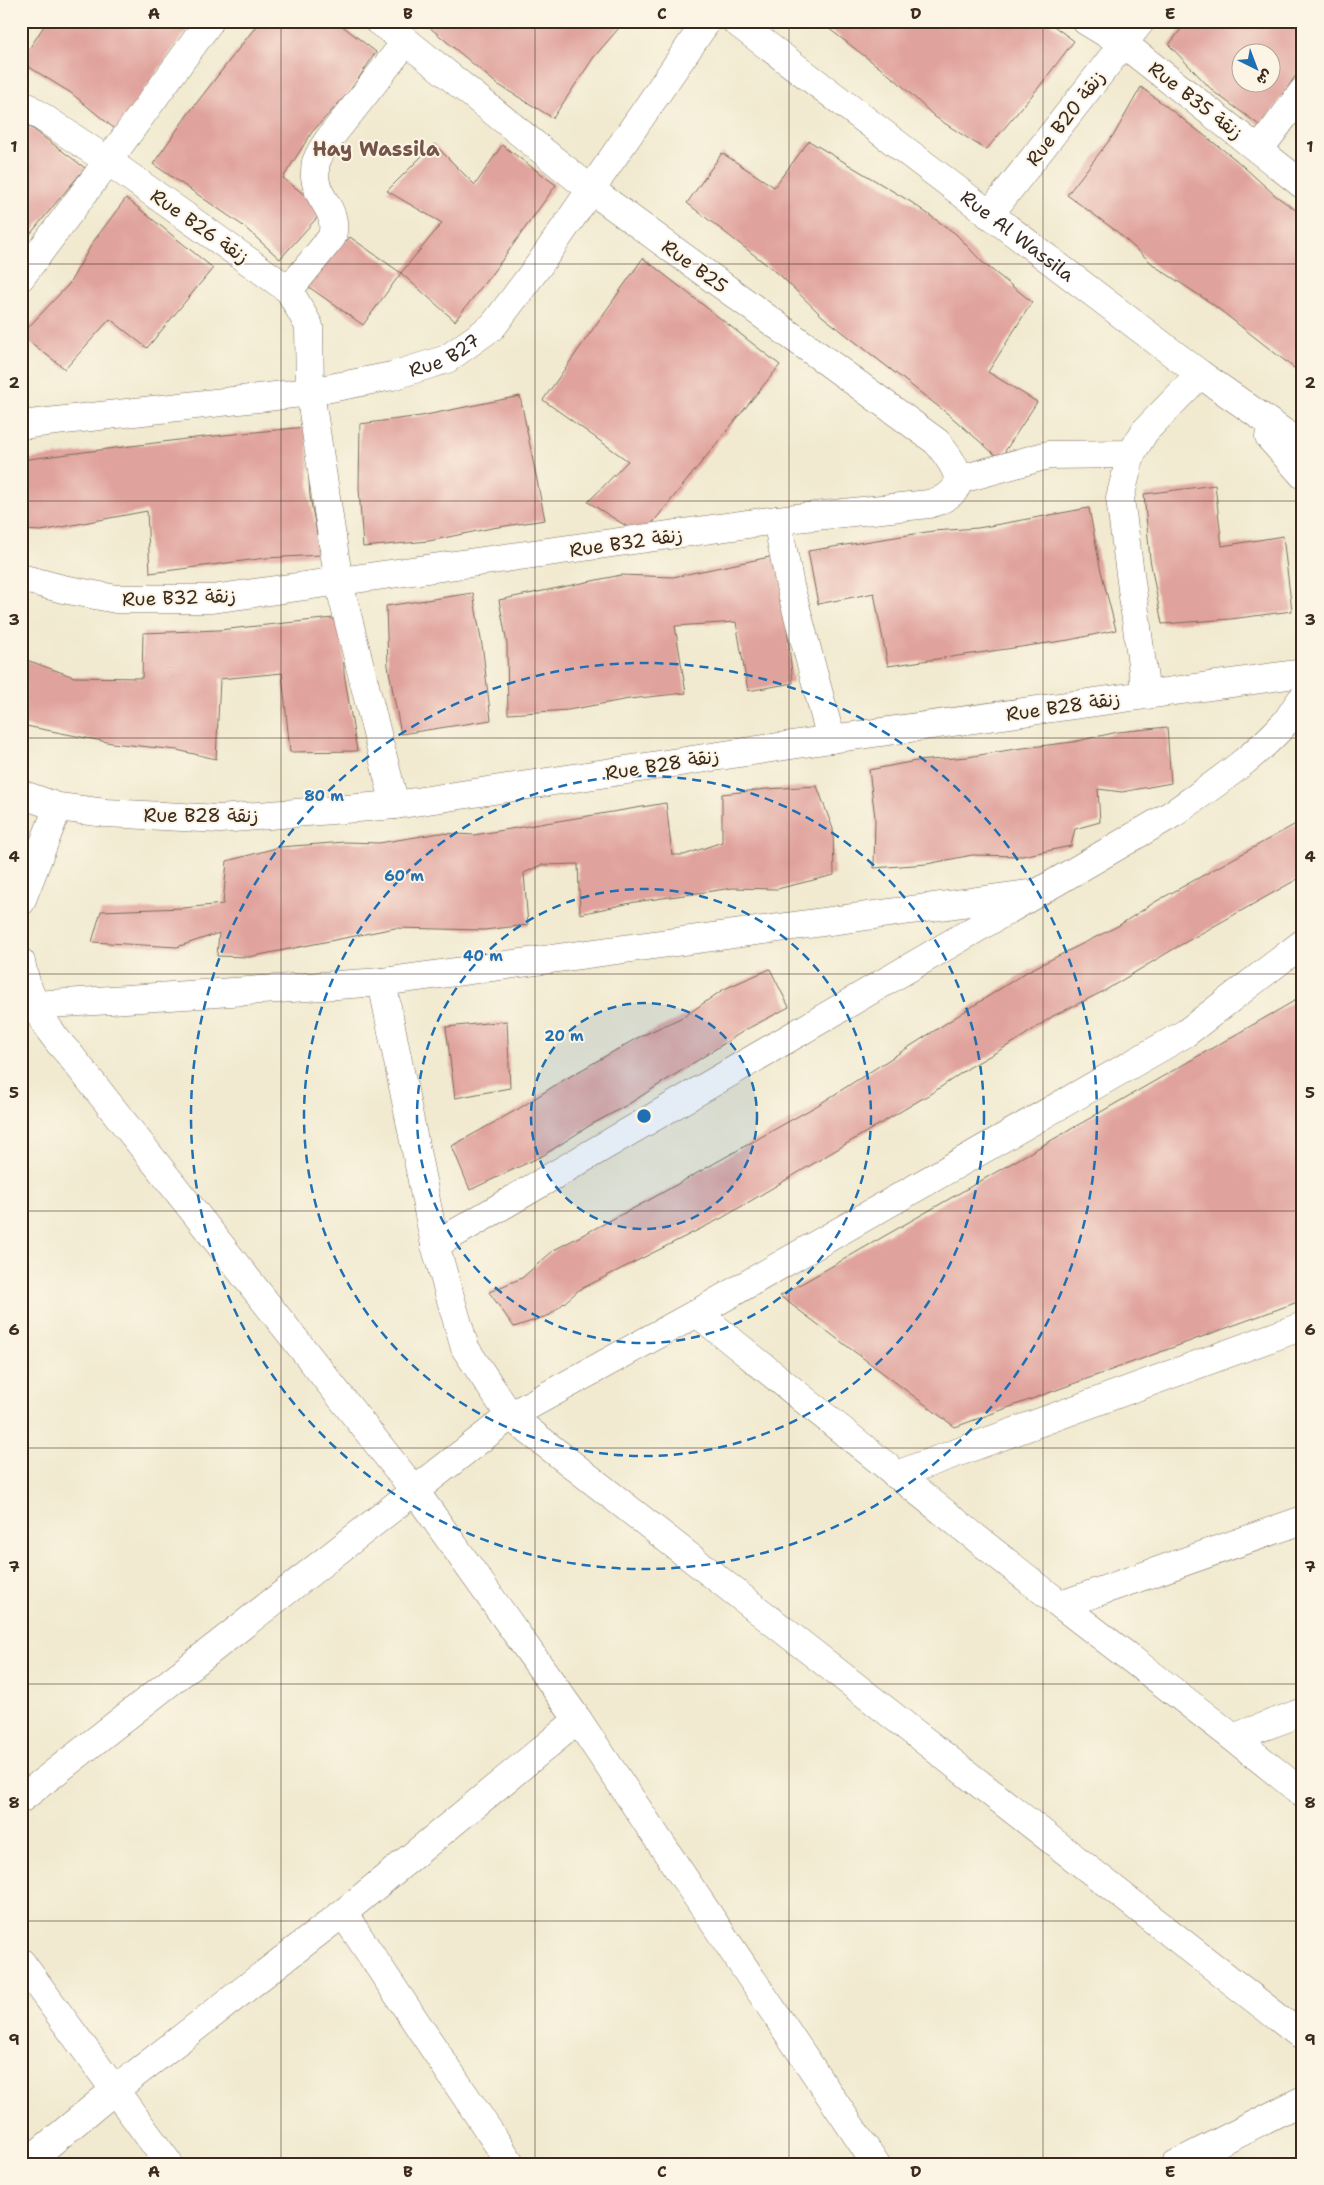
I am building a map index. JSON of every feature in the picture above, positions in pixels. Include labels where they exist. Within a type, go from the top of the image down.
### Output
[{"type":"street","points":[[21,277],[108,162],[210,21]]},
{"type":"street","name":"Rue B25","points":[[378,21],[406,41],[590,189],[937,442],[957,469],[958,480]]},
{"type":"street","name":"Rue B27","points":[[21,425],[310,392],[392,376],[447,358],[493,326],[539,266],[707,21]]},
{"type":"street","name":"Rue Al Wassila","points":[[735,21],[1200,374],[1303,446]]},
{"type":"street","name":"Rue B35 زنقة","points":[[1086,21],[1124,44],[1303,184]]},
{"type":"street","name":"Rue B20 زنقة","points":[[989,214],[1141,21]]},
{"type":"street","points":[[289,290],[332,237],[334,220],[331,209],[319,192],[317,185],[315,164],[321,151],[406,41]]},
{"type":"street","points":[[1260,150],[1303,92]]},
{"type":"street","name":"Rue B26 زنقة","points":[[21,103],[289,290],[309,326],[310,392]]},
{"type":"street","points":[[1146,695],[1120,498],[1131,454],[1145,431],[1200,374]]},
{"type":"street","points":[[310,392],[339,583],[395,805]]},
{"type":"street","points":[[1230,396],[1284,452],[1303,475]]},
{"type":"street","points":[[958,480],[1048,455],[1131,454]]},
{"type":"street","name":"Rue B32 زنقة","points":[[21,578],[63,590],[116,599],[212,599],[339,583],[777,520],[929,504],[944,500],[954,490],[958,480]]},
{"type":"street","points":[[777,520],[790,586],[831,739]]},
{"type":"street","name":"Rue B28 زنقة","points":[[21,794],[58,807],[106,813],[220,819],[395,805],[831,739],[1303,673]]},
{"type":"street","points":[[435,1245],[738,1066],[1042,892],[1174,813],[1228,775],[1286,722],[1303,698]]},
{"type":"street","points":[[21,902],[58,807]]},
{"type":"street","points":[[35,1005],[382,982],[1042,892]]},
{"type":"street","points":[[21,1799],[510,1416],[697,1313],[1186,1033],[1303,943]]},
{"type":"street","points":[[21,962],[35,1005],[57,1041],[415,1491],[578,1720],[876,2164]]},
{"type":"street","points":[[382,982],[435,1245],[465,1348],[510,1416],[1303,2037]]},
{"type":"street","points":[[697,1313],[896,1475],[1061,1605],[1235,1737],[1303,1794]]},
{"type":"street","points":[[896,1475],[1303,1326]]},
{"type":"street","points":[[1061,1605],[1303,1520]]},
{"type":"street","points":[[1235,1737],[1303,1712]]},
{"type":"street","points":[[25,2164],[116,2089],[343,1913],[578,1720]]},
{"type":"street","points":[[343,1913],[511,2164]]},
{"type":"street","points":[[21,1962],[116,2089],[169,2164]]},
{"type":"street","points":[[1176,2164],[1303,2100]]},
{"type":"building","points":[[47,21],[194,21],[116,130],[71,93],[21,62]]},
{"type":"building","points":[[260,21],[336,21],[376,52],[350,91],[312,132],[283,178],[324,210],[280,259],[242,225],[153,164],[188,114]]},
{"type":"building","points":[[422,21],[625,21],[594,57],[553,118],[497,84]]},
{"type":"building","points":[[819,21],[1047,21],[1074,41],[1039,87],[986,150],[935,117],[897,81]]},
{"type":"building","points":[[1187,21],[1303,21],[1303,64],[1262,127],[1214,92],[1169,45]]},
{"type":"building","points":[[1141,87],[1235,159],[1276,196],[1303,215],[1303,375],[1211,303],[1156,267],[1115,230],[1067,195],[1115,133]]},
{"type":"building","points":[[21,120],[85,168],[21,245]]},
{"type":"building","points":[[809,141],[911,202],[956,234],[982,262],[1032,302],[988,372],[1037,402],[1000,459],[948,414],[822,316],[780,275],[687,203],[722,153],[774,187]]},
{"type":"building","points":[[434,144],[475,185],[502,145],[556,185],[500,263],[455,321],[401,273],[442,223],[387,191]]},
{"type":"building","points":[[126,198],[213,268],[147,348],[110,319],[65,369],[21,335],[69,284],[93,242]]},
{"type":"building","points":[[350,237],[401,273],[363,325],[303,283]]},
{"type":"building","points":[[643,258],[780,365],[642,536],[588,502],[628,461],[543,400]]},
{"type":"building","points":[[520,396],[545,520],[492,528],[429,541],[363,547],[359,488],[360,424],[421,416]]},
{"type":"building","points":[[306,427],[310,497],[321,555],[266,558],[150,573],[147,511],[41,531],[21,530],[21,460],[194,438]]},
{"type":"building","points":[[1215,485],[1222,546],[1283,536],[1292,611],[1231,619],[1162,624],[1150,559],[1144,494]]},
{"type":"building","points":[[1089,508],[1100,567],[1116,630],[1069,640],[888,666],[874,593],[818,604],[808,551],[933,531],[978,528]]},
{"type":"building","points":[[779,555],[793,683],[748,691],[736,622],[675,626],[686,693],[629,699],[568,710],[508,714],[507,644],[499,600],[621,575],[673,577]]},
{"type":"building","points":[[473,593],[483,651],[491,720],[401,734],[388,666],[386,606]]},
{"type":"building","points":[[343,617],[344,673],[357,751],[290,752],[282,673],[220,679],[216,759],[177,750],[112,743],[21,725],[21,658],[74,677],[142,678],[143,633],[219,630]]},
{"type":"building","points":[[1167,727],[1171,783],[1122,792],[1098,789],[1100,822],[1075,829],[1071,846],[1022,856],[972,855],[927,864],[874,868],[875,817],[869,770],[916,761],[968,757],[1073,742],[1118,732]]},
{"type":"building","points":[[817,786],[833,829],[834,875],[777,889],[733,888],[635,902],[580,914],[578,864],[541,865],[524,873],[528,925],[484,930],[395,928],[249,957],[217,956],[219,933],[177,947],[92,942],[101,911],[183,908],[223,904],[227,861],[280,847],[345,842],[379,843],[440,833],[474,835],[666,803],[672,855],[684,855],[722,842],[722,794]]},
{"type":"building","points":[[1303,820],[1303,876],[1177,947],[1104,991],[1053,1016],[935,1091],[722,1218],[579,1290],[550,1315],[514,1327],[489,1292],[522,1278],[554,1250],[651,1199],[818,1105],[1028,971],[1118,926],[1155,902]]},
{"type":"building","points":[[770,969],[789,1007],[747,1029],[544,1155],[470,1190],[452,1146],[637,1038],[685,1016],[724,989]]},
{"type":"building","points":[[1303,996],[1303,1300],[955,1427],[780,1296]]},
{"type":"building","points":[[507,1021],[510,1088],[455,1098],[446,1027]]},
{"type":"district","name":"Hay Wassila","points":[[376,149]]}]
